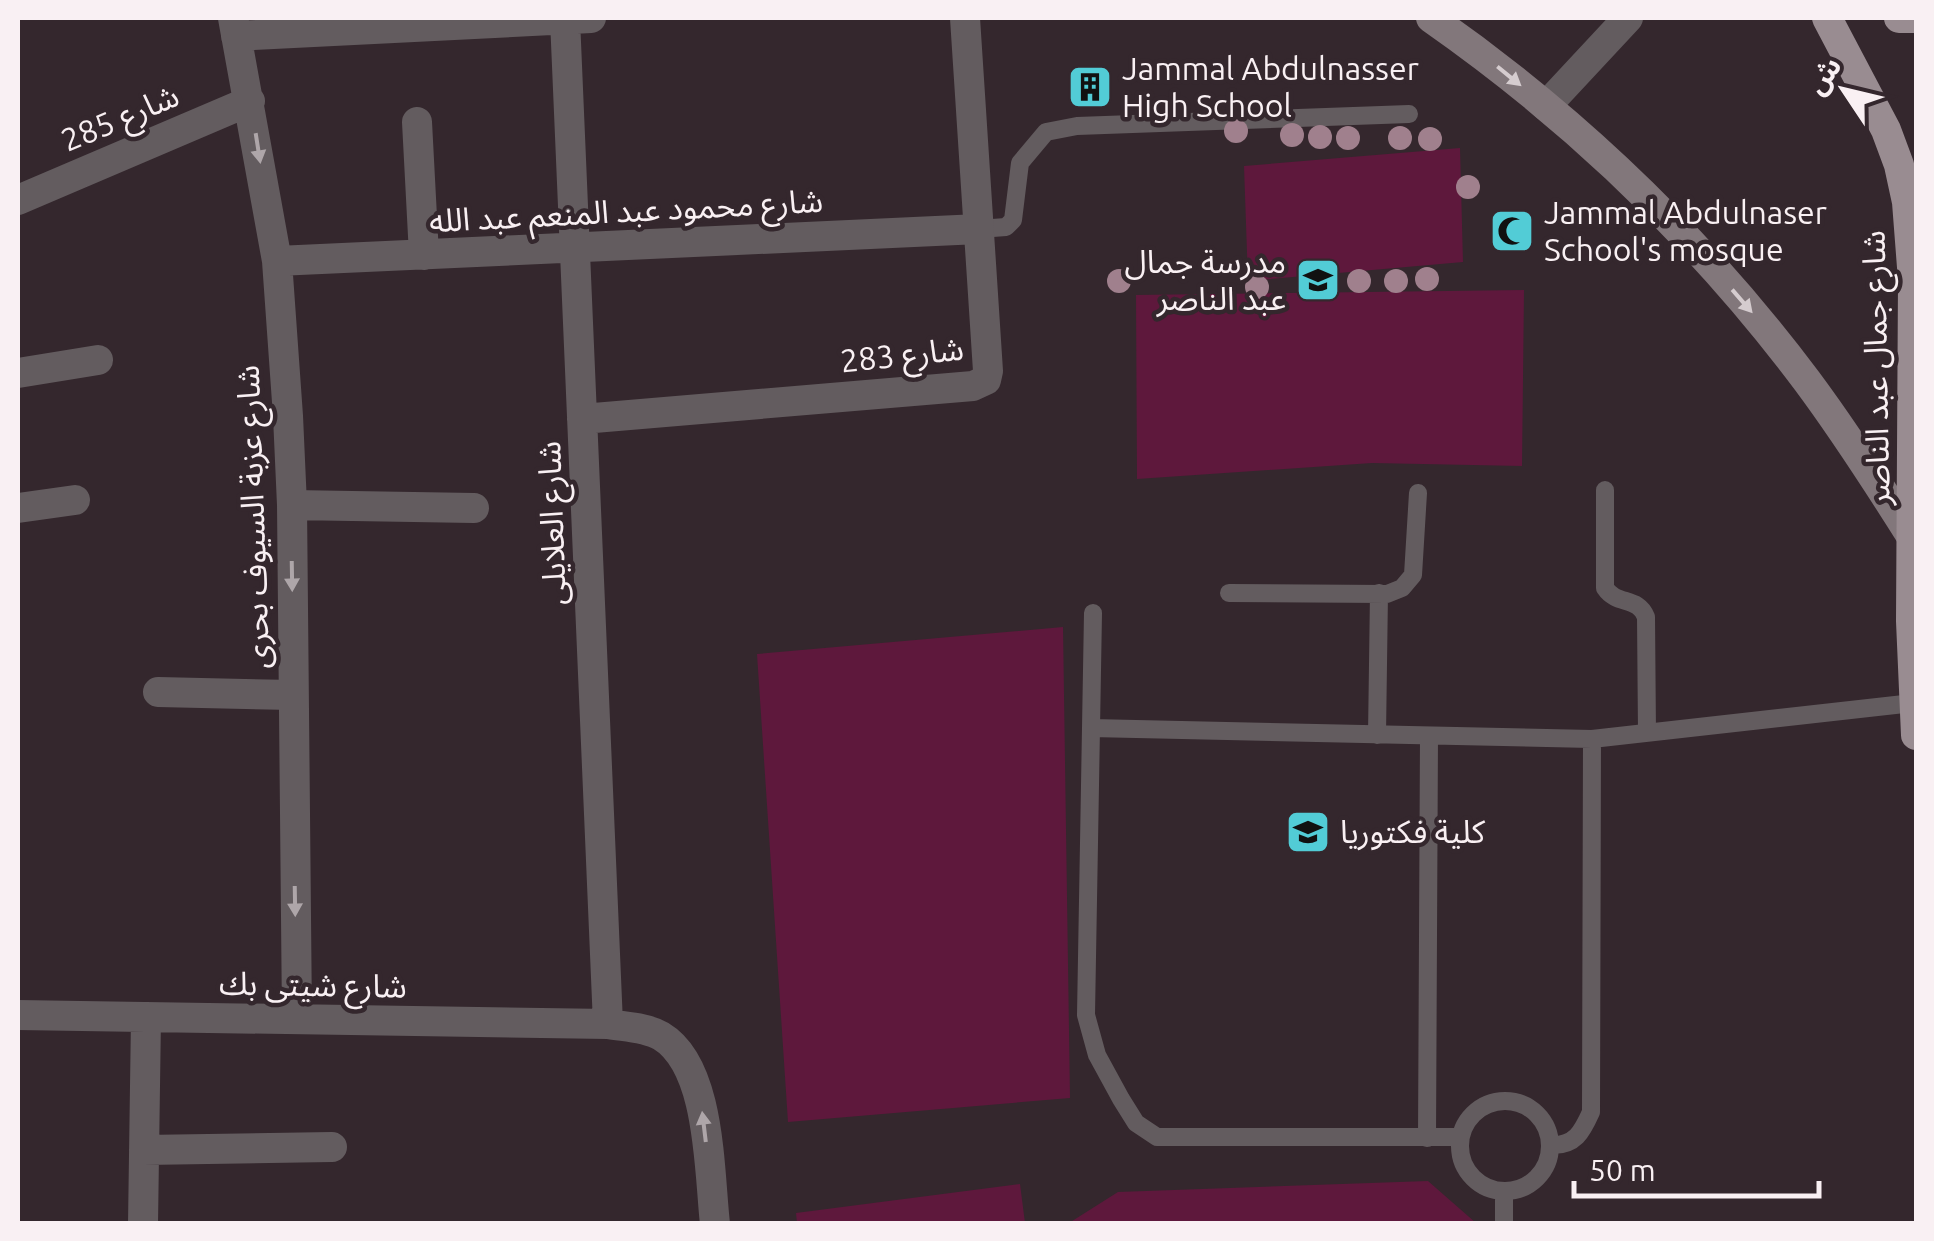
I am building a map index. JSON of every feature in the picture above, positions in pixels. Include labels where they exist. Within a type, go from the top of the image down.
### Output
[{"type":"main road","name":"شارع جمال عبد الناصر","points":[[1826,18],[1886,130],[1907,202],[1912,280],[1916,735]]},
{"type":"main road","points":[[1899,18],[1916,18]]},
{"type":"street","points":[[235,27],[591,18]]},
{"type":"street","name":"شارع 283","points":[[582,419],[980,384],[986,380],[965,18]]},
{"type":"street","points":[[1431,18],[1546,106],[1618,168],[1748,306],[1806,381],[1913,539]]},
{"type":"street","points":[[1546,106],[1628,18]]},
{"type":"street","name":"شارع العلايلى","points":[[565,19],[608,1024]]},
{"type":"street","name":"شارع عزبة السيوف بحرى","points":[[235,27],[277,262],[292,505],[297,1019]]},
{"type":"street","name":"شارع 285","points":[[18,200],[250,101]]},
{"type":"street","points":[[417,122],[424,255]]},
{"type":"street","name":"شارع محمود عبد المنعم عبد الله","points":[[277,262],[979,229]]},
{"type":"street","points":[[18,372],[98,360]]},
{"type":"street","points":[[18,508],[75,500]]},
{"type":"street","points":[[292,505],[474,508]]},
{"type":"street","points":[[158,692],[293,695]]},
{"type":"street","name":"شارع شيتى بك","points":[[18,1015],[608,1024],[642,1028],[662,1036],[684,1058],[700,1100],[715,1224]]},
{"type":"street","points":[[144,1224],[146,1017]]},
{"type":"street","points":[[144,1150],[332,1147]]},
{"type":"lane","points":[[979,229],[1006,227],[1013,220],[1020,163],[1046,132],[1077,126],[1409,114]]},
{"type":"lane","points":[[1605,490],[1605,588],[1610,596],[1632,601],[1642,608],[1646,617],[1646,733]]},
{"type":"lane","points":[[1229,593],[1380,594],[1402,588],[1413,575],[1418,493]]},
{"type":"lane","points":[[1377,736],[1380,594]]},
{"type":"lane","points":[[1093,613],[1086,1015],[1096,1055],[1136,1123],[1158,1136],[1460,1137]]},
{"type":"lane","points":[[1090,728],[1592,740],[1913,702]]},
{"type":"lane","points":[[1427,1138],[1429,736]]},
{"type":"lane","points":[[1551,1145],[1576,1138],[1591,1112],[1592,740]]},
{"type":"lane","points":[[1509,1100],[1530,1107],[1546,1124],[1551,1145],[1545,1168],[1528,1186],[1504,1192],[1480,1184],[1462,1164],[1460,1137],[1469,1117],[1488,1104],[1509,1100]]},
{"type":"lane","points":[[1504,1192],[1504,1224]]},
{"type":"shaded area","points":[[1460,148],[1463,262],[1248,281],[1244,166]]},
{"type":"shaded area","points":[[1524,290],[1522,466],[1372,463],[1137,479],[1136,295]]},
{"type":"shaded area","points":[[1063,627],[1070,1098],[788,1122],[757,654]]},
{"type":"shaded area","points":[[1428,1181],[1476,1223],[1069,1223],[1118,1192]]},
{"type":"shaded area","points":[[1020,1184],[1025,1223],[797,1223],[796,1213]]},
{"type":"place","name":"Jammal Abdulnasser High School","points":[[1090,87]]},
{"type":"place","name":"Jammal Abdulnaser School's mosque","points":[[1512,231]]},
{"type":"place","name":"مدرسة جمال عبد الناصر","points":[[1318,280]]},
{"type":"place","name":"كلية فكتوريا","points":[[1308,832]]}]
